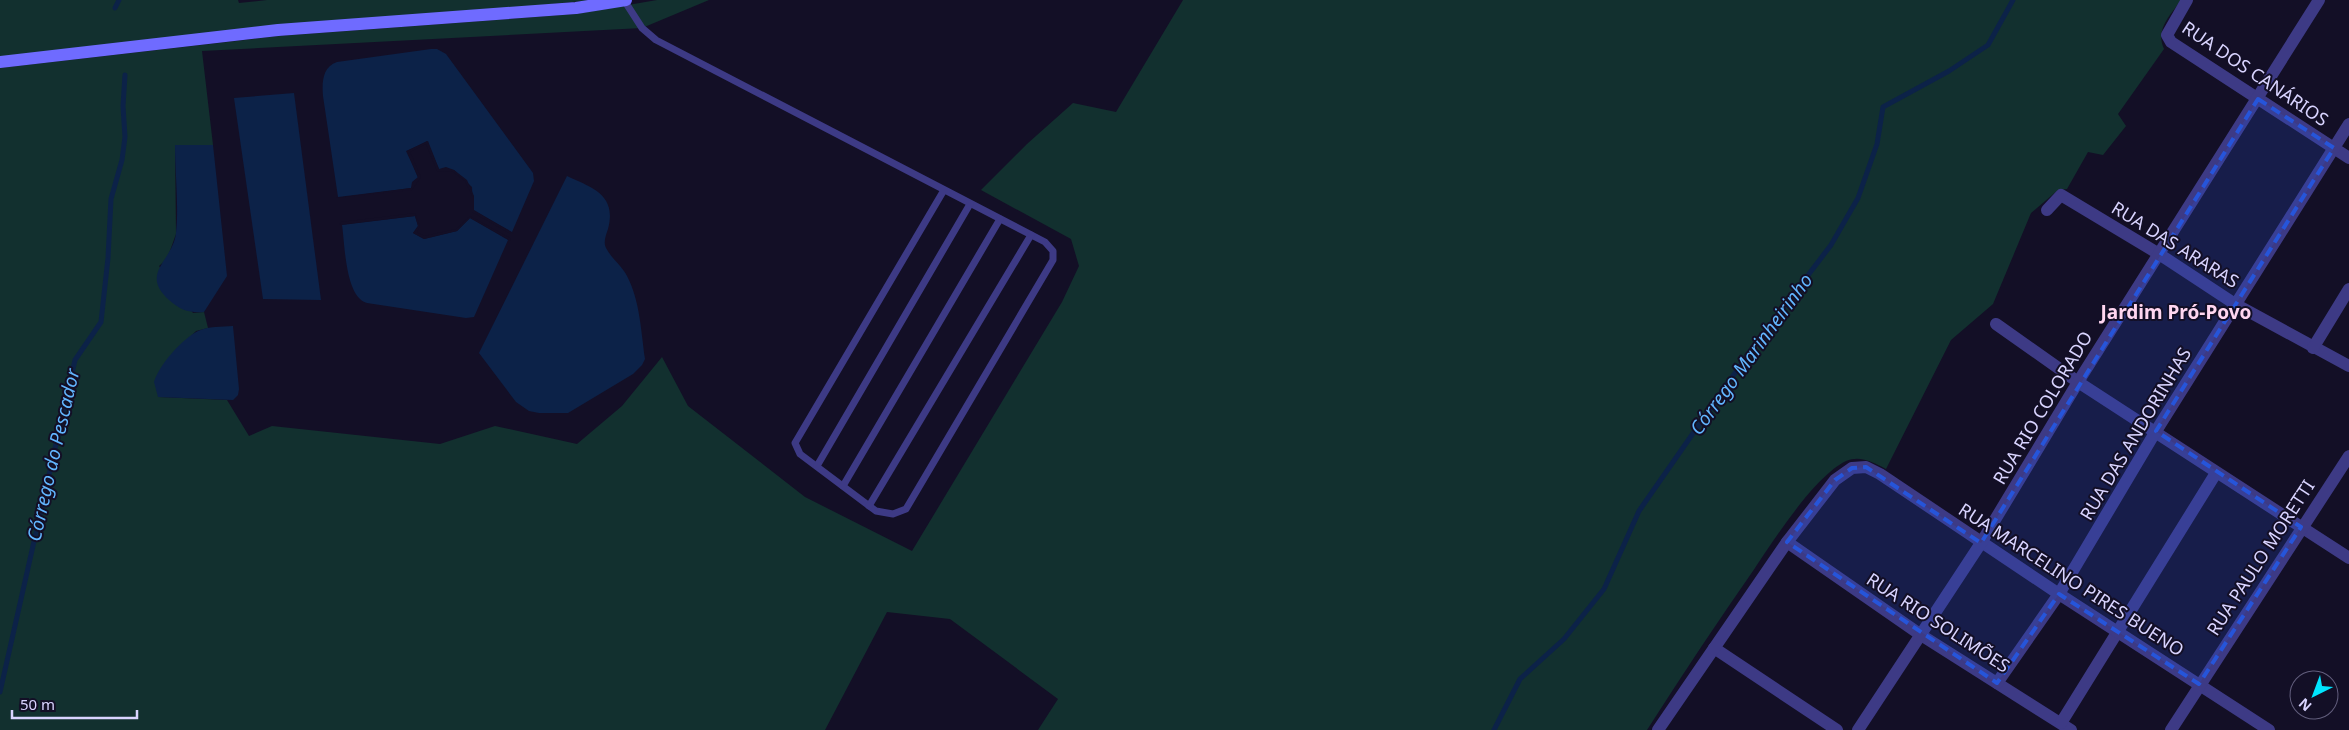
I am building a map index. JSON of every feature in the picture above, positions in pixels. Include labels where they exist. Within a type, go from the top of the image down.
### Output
[{"type":"main road","points":[[0,62],[278,30],[576,8],[625,0]]},
{"type":"street","name":"RUA DOS CANÁRIOS","points":[[2187,0],[2167,34],[2171,42],[2349,158]]},
{"type":"street","name":"RUA RIO COLORADO","points":[[1858,730],[1982,543],[2078,382],[2319,0]]},
{"type":"street","name":"RUA DAS ANDORINHAS","points":[[1997,683],[2059,594],[2156,432],[2349,124]]},
{"type":"street","name":"RUA DAS ARARAS","points":[[2047,210],[2061,195],[2159,254],[2235,304],[2349,366]]},
{"type":"street","points":[[2313,348],[2349,289]]},
{"type":"street","points":[[1996,324],[2078,382],[2349,558]]},
{"type":"street","name":"RUA PAULO MORETTI","points":[[2171,730],[2349,456]]},
{"type":"street","name":"RUA MARCELINO PIRES BUENO","points":[[1787,542],[1835,480],[1852,468],[1866,466],[2269,730]]},
{"type":"street","points":[[2066,727],[2118,632],[2216,473]]},
{"type":"street","points":[[1658,730],[1787,542]]},
{"type":"street","name":"RUA RIO SOLIMÕES","points":[[1787,542],[1921,635],[2066,727]]},
{"type":"street","points":[[1714,648],[1837,730]]},
{"type":"lane","points":[[625,0],[642,28],[656,40],[1045,242],[1053,251],[1053,260],[906,509],[893,514],[876,511],[800,454],[794,443],[944,190]]},
{"type":"lane","points":[[817,466],[970,204]]},
{"type":"lane","points":[[843,486],[1000,219]]},
{"type":"lane","points":[[869,506],[1031,235]]},
{"type":"highlighted area","points":[[2258,99],[2334,148],[2156,431],[2301,527],[2199,684],[2059,594],[1997,683],[1787,542],[1835,480],[1852,468],[1866,467],[1981,543]]},
{"type":"green space","points":[[0,0],[238,0],[239,3],[267,0],[593,0],[0,57]]},
{"type":"green space","points":[[657,0],[709,0],[642,28],[202,51],[213,145],[175,145],[176,234],[167,259],[159,266],[193,313],[204,312],[208,328],[196,331],[186,341],[159,397],[227,400],[249,436],[272,426],[440,444],[495,426],[577,444],[622,406],[662,357],[688,406],[805,497],[912,551],[1062,302],[1079,266],[1071,239],[981,190],[1027,144],[1073,103],[1116,112],[1183,0],[2181,0],[2165,23],[2161,35],[2164,49],[2118,114],[2126,126],[2103,155],[2088,152],[2067,189],[2058,190],[2031,213],[1993,304],[1951,340],[1886,469],[1866,460],[1851,459],[1834,469],[1809,494],[1773,541],[1647,730],[1038,730],[1058,699],[950,619],[887,612],[825,730],[0,730],[0,68],[279,36],[576,14]]},
{"type":"water","points":[[437,49],[446,54],[533,173],[534,181],[512,232],[473,210],[472,187],[454,170],[439,169],[427,141],[407,151],[418,178],[411,188],[338,197],[323,96],[323,81],[328,68],[337,62]]},
{"type":"water","points":[[294,93],[321,300],[263,299],[234,98]]},
{"type":"water","points":[[175,145],[213,145],[227,276],[204,312],[189,311],[177,306],[161,291],[157,282],[157,274],[174,243],[176,233]]},
{"type":"water","points":[[567,176],[594,189],[606,200],[610,217],[605,246],[625,272],[635,296],[645,359],[633,374],[568,413],[539,413],[529,411],[516,402],[479,353]]},
{"type":"water","points":[[415,216],[418,226],[413,233],[424,239],[457,231],[470,218],[508,240],[474,317],[466,318],[367,303],[360,299],[354,291],[347,269],[342,225]]},
{"type":"water","points":[[233,326],[239,389],[238,395],[233,400],[158,397],[154,382],[161,368],[178,346],[202,329]]},
{"type":"pier","points":[[428,141],[439,169],[446,167],[454,170],[467,180],[474,196],[474,210],[514,234],[472,212],[472,196],[465,181],[453,172],[437,171],[426,144],[410,152],[421,177],[412,190],[336,198],[411,188],[412,182],[418,177],[406,151]]},
{"type":"pier","points":[[415,213],[420,226],[417,232],[424,236],[456,229],[470,216],[510,238],[511,241],[470,218],[457,231],[424,239],[413,233],[418,226],[415,216],[339,225],[341,222]]},
{"type":"waterway","name":"Córrego do Pescador","points":[[115,8],[119,0]]},
{"type":"waterway","name":"Córrego Marinheirinho","points":[[1494,730],[1520,679],[1564,639],[1604,589],[1639,511],[1751,350],[1831,245],[1858,198],[1877,144],[1883,107],[1949,71],[1988,45],[2013,0]]},
{"type":"waterway","name":"Córrego do Pescador","points":[[0,692],[75,360],[101,322],[108,258],[111,199],[122,160],[125,137],[123,106],[125,75]]},
{"type":"district","name":"Jardim Pró-Povo","points":[[2176,312]]}]
